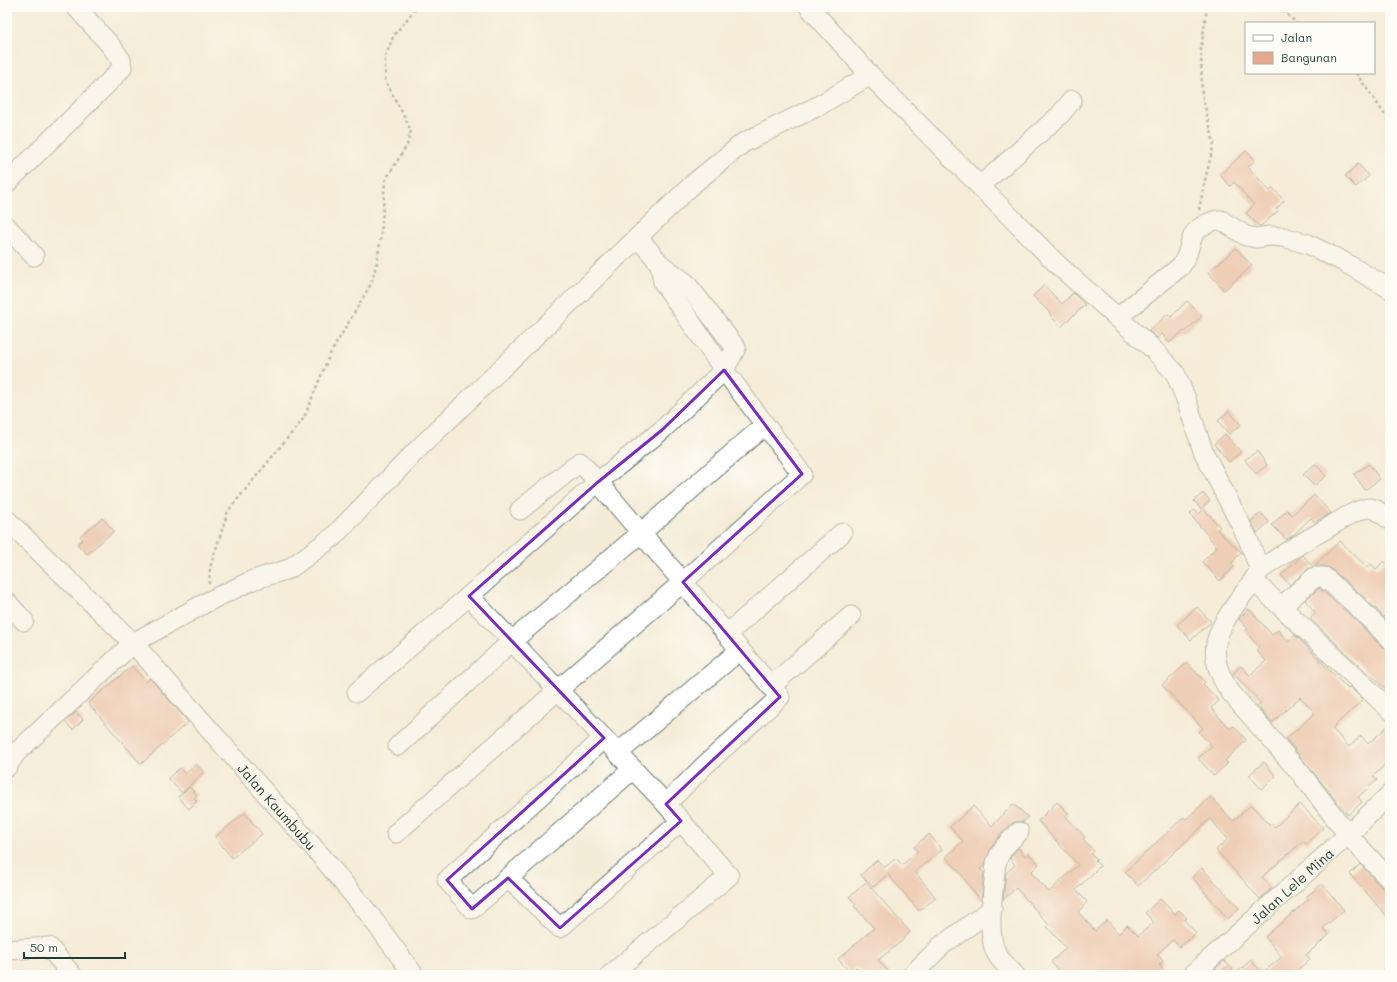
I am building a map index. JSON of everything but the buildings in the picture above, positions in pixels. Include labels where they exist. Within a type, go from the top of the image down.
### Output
[{"type":"street","points":[[7,183],[110,82],[122,68],[121,60],[112,47],[76,7]]},
{"type":"street","points":[[809,7],[870,75],[1059,266],[1152,348],[1175,373],[1186,399],[1203,451],[1248,539],[1257,575],[1282,606],[1390,710]]},
{"type":"street","points":[[7,767],[15,754],[133,643],[209,601],[253,580],[289,569],[333,537],[419,448],[694,184],[743,143],[820,105],[870,75]]},
{"type":"street","points":[[980,186],[1060,115],[1072,100]]},
{"type":"street","points":[[1117,318],[1181,266],[1189,252],[1195,232],[1217,219],[1246,236],[1256,238],[1283,236],[1308,244],[1342,261],[1390,289]]},
{"type":"street","points":[[7,227],[34,256]]},
{"type":"street","points":[[357,692],[469,596],[598,482],[662,430],[724,370],[736,348],[686,282],[660,264],[638,238]]},
{"type":"street","points":[[396,833],[683,582],[802,474],[724,370]]},
{"type":"street","points":[[398,746],[512,641],[641,533],[765,425]]},
{"type":"street","points":[[520,510],[580,462],[780,697],[666,804]]},
{"type":"street","points":[[1390,520],[1376,510],[1365,508],[1351,514],[1306,540],[1257,575],[1223,623],[1215,641],[1215,658],[1222,681],[1238,702],[1302,775],[1348,835],[1390,880]]},
{"type":"street","name":"Jalan Kaumbubu","points":[[7,520],[133,643],[322,858],[369,914],[414,975]]},
{"type":"street","points":[[727,634],[842,532]]},
{"type":"street","points":[[1282,606],[1315,577],[1324,577],[1365,613],[1390,639]]},
{"type":"street","points":[[469,596],[666,804],[729,876],[610,975]]},
{"type":"street","points":[[7,602],[24,621]]},
{"type":"street","points":[[771,686],[851,616]]},
{"type":"street","points":[[618,753],[740,650]]},
{"type":"street","points":[[604,738],[447,880],[472,910],[633,769]]},
{"type":"street","name":"Jalan Lele Mina","points":[[1192,975],[1348,835],[1390,794]]},
{"type":"street","points":[[508,878],[560,928],[681,821]]},
{"type":"street","points":[[1015,975],[996,953],[992,937],[992,909],[996,863],[1003,846],[1019,832]]},
{"type":"street","points":[[912,975],[941,946],[992,909]]},
{"type":"street","points":[[7,950],[49,947],[72,975]]},
{"type":"path","points":[[209,601],[210,568],[228,511],[304,418],[329,356],[371,284],[380,243],[385,181],[407,144],[410,132],[404,116],[385,80],[385,57],[394,35],[417,7]]},
{"type":"path","points":[[1195,232],[1204,180],[1214,144],[1202,94],[1201,49],[1207,7]]},
{"type":"path","points":[[1278,7],[1296,22]]},
{"type":"path","points":[[1357,74],[1390,122]]},
{"type":"highlighted area","points":[[724,370],[802,474],[683,582],[780,697],[666,804],[681,821],[560,928],[508,878],[472,909],[447,880],[604,738],[469,596],[598,482],[662,430]]}]
